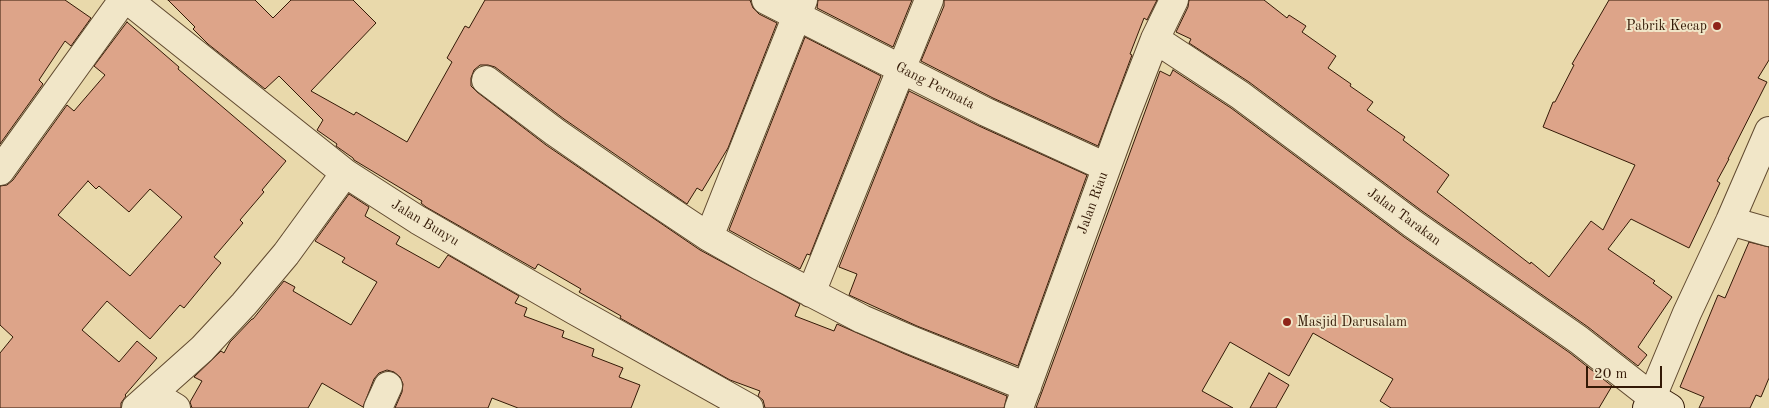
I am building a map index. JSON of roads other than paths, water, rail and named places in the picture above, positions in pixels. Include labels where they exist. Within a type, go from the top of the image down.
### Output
[{"type":"street","points":[[0,171],[123,0]]},
{"type":"street","name":"Jalan Bunyu","points":[[128,0],[344,174],[418,220],[749,408]]},
{"type":"street","name":"Gang Permata","points":[[766,0],[800,8],[901,69],[986,112],[1106,167]]},
{"type":"street","points":[[811,293],[929,0]]},
{"type":"street","name":"Jalan Riau","points":[[1023,397],[1106,167],[1155,39],[1174,0]]},
{"type":"street","points":[[709,237],[800,8]]},
{"type":"street","name":"Jalan Tarakan","points":[[1155,39],[1240,95],[1413,224],[1579,340],[1656,404]]},
{"type":"street","points":[[486,80],[555,132],[709,237],[862,319],[911,340],[1023,397]]},
{"type":"street","points":[[1656,404],[1687,313],[1769,131]]},
{"type":"street","points":[[145,401],[202,349],[249,298],[286,254],[344,174]]},
{"type":"street","points":[[1730,221],[1769,232]]},
{"type":"street","points":[[145,401],[176,408]]},
{"type":"place","name":"Pabrik Kecap","points":[[1717,26]]},
{"type":"place","name":"Masjid Darusalam","points":[[1287,322]]}]
